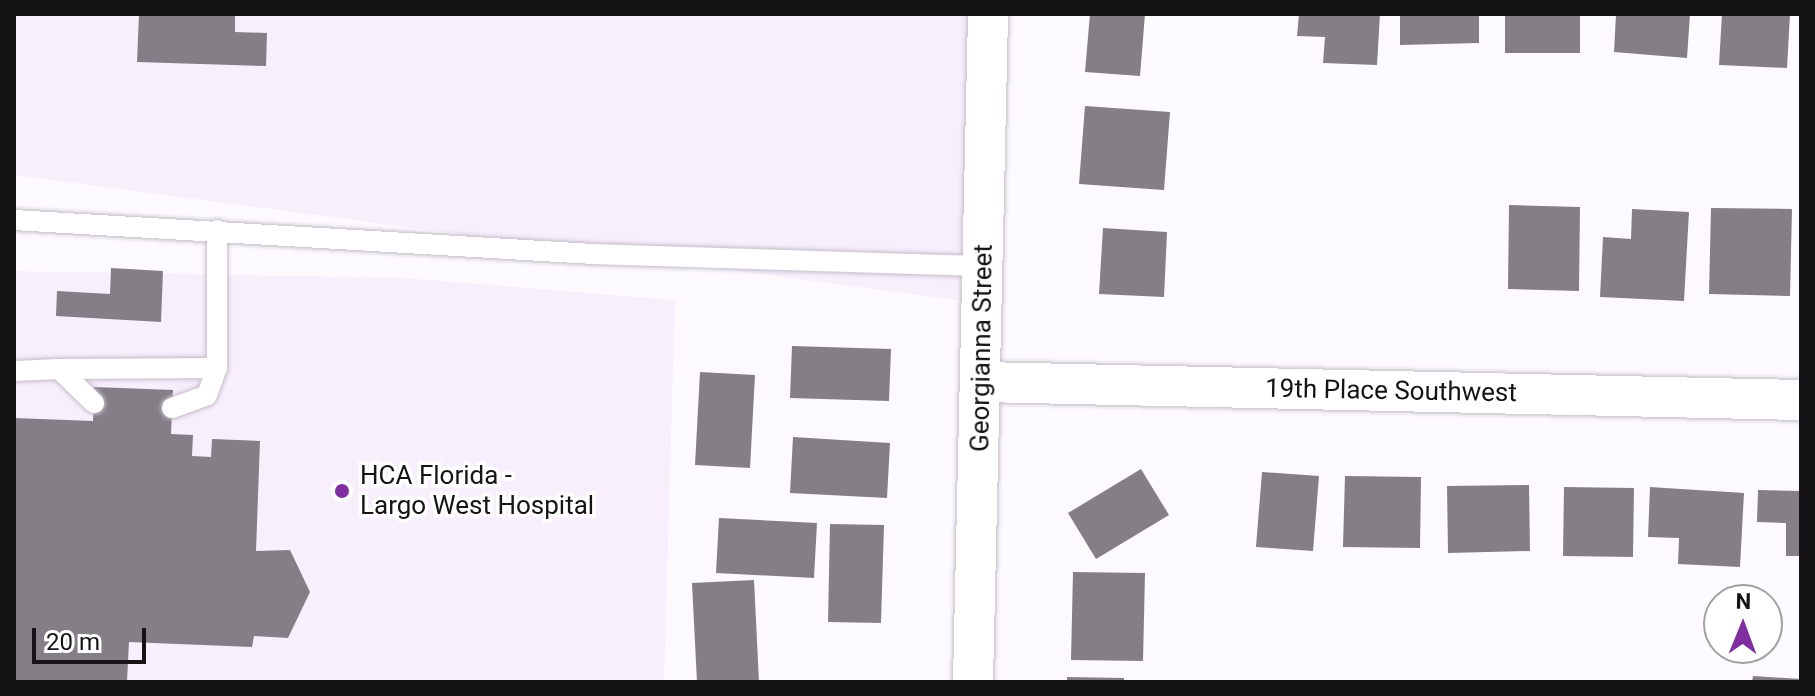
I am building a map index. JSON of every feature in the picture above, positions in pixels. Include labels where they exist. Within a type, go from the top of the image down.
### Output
[{"type":"street","name":"Georgianna Street","points":[[973,682],[988,14]]},
{"type":"street","name":"19th Place Southwest","points":[[982,382],[1801,400]]},
{"type":"lane","points":[[14,220],[593,254],[984,266]]},
{"type":"lane","points":[[172,408],[207,395],[217,368],[217,230]]},
{"type":"lane","points":[[14,371],[217,368]]},
{"type":"lane","points":[[59,369],[94,403]]},
{"type":"shaded area","points":[[14,14],[968,14],[963,301],[14,175]]},
{"type":"shaded area","name":"HCA Florida - Largo West Hospital","points":[[14,271],[404,278],[675,300],[664,682],[14,682]]},
{"type":"building","points":[[139,14],[235,14],[235,32],[267,33],[266,66],[137,62]]},
{"type":"building","points":[[1090,14],[1145,14],[1140,76],[1085,72]]},
{"type":"building","points":[[1299,14],[1380,14],[1377,65],[1323,63],[1325,37],[1297,36]]},
{"type":"building","points":[[1400,14],[1479,14],[1479,43],[1400,45]]},
{"type":"building","points":[[1505,14],[1580,14],[1580,53],[1505,53]]},
{"type":"building","points":[[1616,14],[1690,14],[1687,58],[1614,52]]},
{"type":"building","points":[[1722,14],[1790,14],[1787,68],[1719,65]]},
{"type":"building","points":[[1085,106],[1170,112],[1164,190],[1079,184]]},
{"type":"building","points":[[1509,205],[1580,207],[1579,291],[1508,289]]},
{"type":"building","points":[[1711,208],[1792,209],[1790,296],[1709,294]]},
{"type":"building","points":[[1632,209],[1689,212],[1684,301],[1600,297],[1603,237],[1631,239]]},
{"type":"building","points":[[1103,228],[1167,232],[1164,297],[1099,294]]},
{"type":"building","points":[[111,268],[163,271],[161,322],[56,316],[57,291],[110,294]]},
{"type":"building","points":[[792,346],[891,349],[889,401],[790,398]]},
{"type":"building","points":[[700,372],[755,375],[750,468],[695,465]]},
{"type":"building","points":[[94,387],[173,390],[171,434],[193,435],[192,456],[211,457],[212,439],[260,441],[256,551],[290,550],[310,592],[288,638],[254,636],[252,647],[129,642],[127,682],[14,682],[14,418],[93,421]]},
{"type":"building","points":[[793,437],[890,443],[887,498],[790,493]]},
{"type":"building","points":[[1141,469],[1169,515],[1096,559],[1068,513]]},
{"type":"building","points":[[1262,472],[1319,476],[1313,551],[1256,547]]},
{"type":"building","points":[[1345,476],[1421,477],[1420,548],[1343,547]]},
{"type":"building","points":[[1529,485],[1530,551],[1448,553],[1447,486]]},
{"type":"building","points":[[1564,487],[1634,488],[1633,557],[1563,556]]},
{"type":"building","points":[[1650,487],[1744,493],[1740,567],[1678,564],[1679,538],[1648,537]]},
{"type":"building","points":[[1758,490],[1801,491],[1801,556],[1786,556],[1786,523],[1757,522]]},
{"type":"building","points":[[719,518],[817,523],[814,578],[716,573]]},
{"type":"building","points":[[830,524],[884,525],[881,623],[828,622]]},
{"type":"building","points":[[1073,572],[1145,573],[1143,661],[1071,660]]},
{"type":"building","points":[[754,580],[759,682],[697,682],[692,583]]},
{"type":"building","points":[[1753,676],[1801,679],[1801,682],[1752,682]]},
{"type":"building","points":[[1067,677],[1124,678],[1124,682],[1067,682]]},
{"type":"place","name":"HCA Florida - Largo West Hospital","points":[[342,491]]}]
